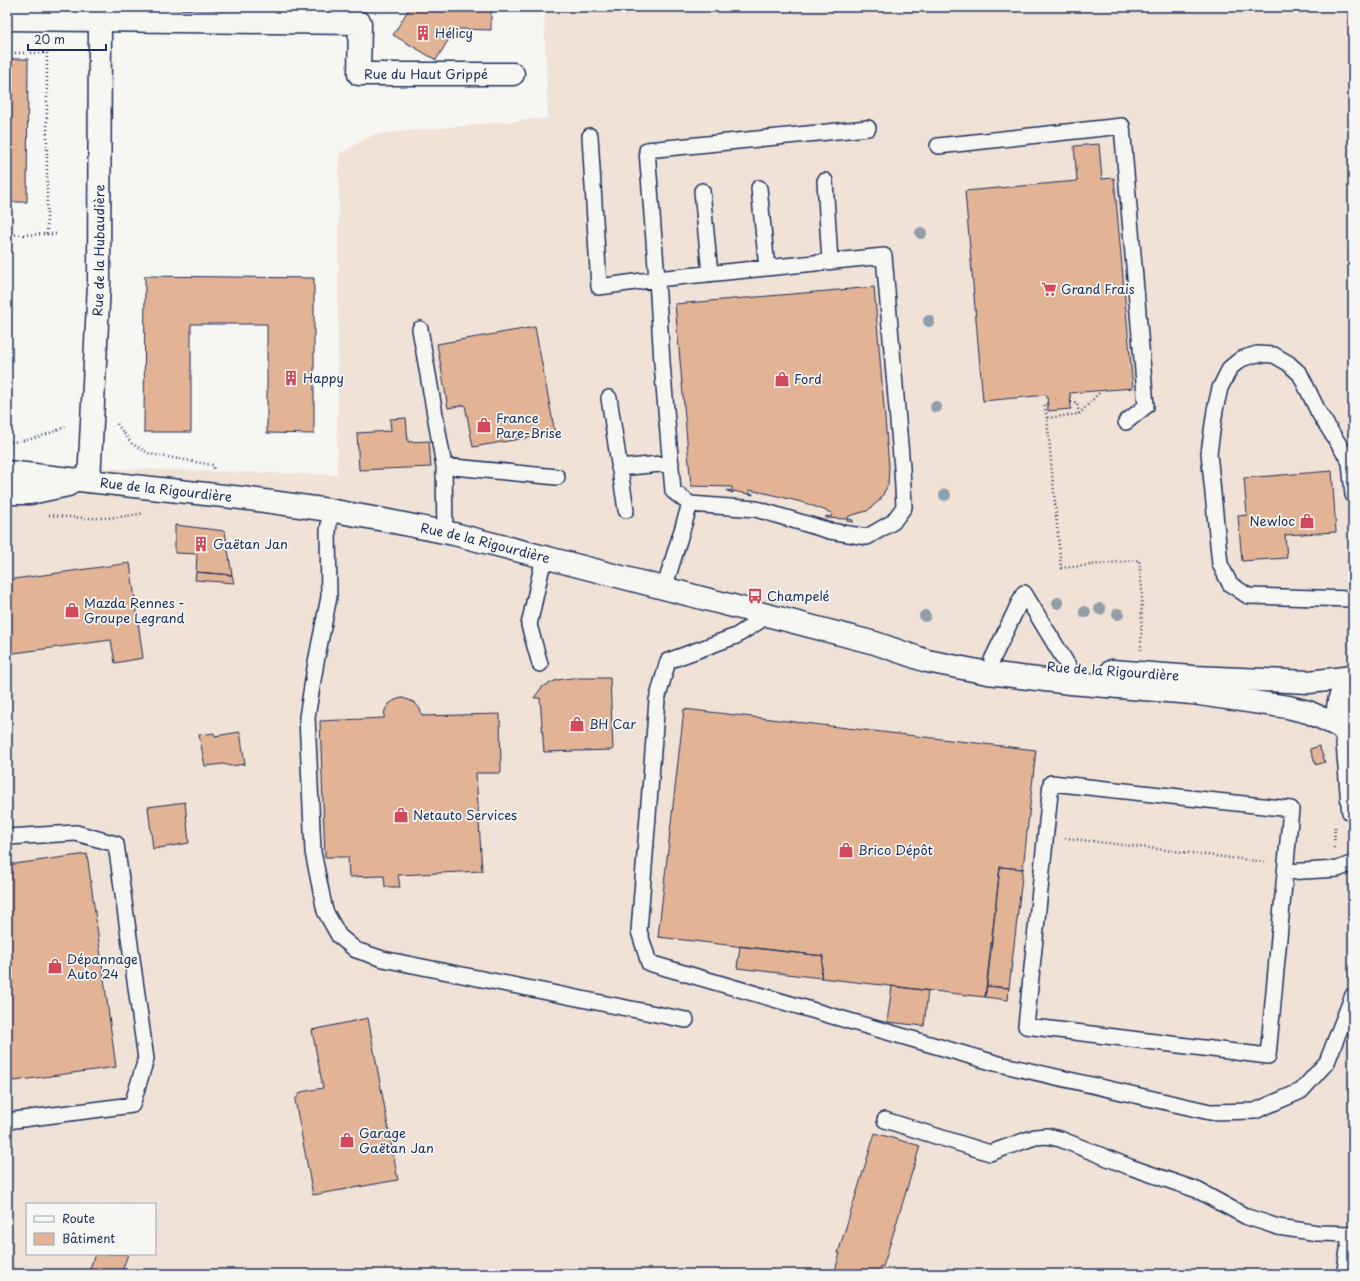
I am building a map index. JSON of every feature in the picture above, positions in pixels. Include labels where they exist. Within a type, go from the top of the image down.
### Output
[{"type":"street","name":"Rue du Haut Grippé","points":[[7,19],[360,23],[359,74],[513,74]]},
{"type":"street","name":"Rue de la Hubaudière","points":[[89,481],[99,284],[100,20]]},
{"type":"street","name":"Rue de la Rigourdière","points":[[7,472],[214,495],[329,510],[445,532],[875,643],[927,661],[988,673],[1070,683],[1192,693],[1288,707],[1308,712],[1326,720],[1347,736]]},
{"type":"street","name":"Rue de la Rigourdière","points":[[7,493],[30,493],[89,481]]},
{"type":"street","name":"Rue de la Rigourdière","points":[[875,643],[932,650],[992,660],[1070,669],[1309,682],[1353,678]]},
{"type":"street","points":[[1353,678],[1342,692],[1339,701],[1339,719],[1347,736],[1353,810]]},
{"type":"street","points":[[1350,1270],[1353,1239]]},
{"type":"lane","points":[[938,146],[1122,126],[1146,406],[1126,422]]},
{"type":"lane","points":[[590,136],[599,287],[657,279],[884,256],[904,507],[892,522],[867,536],[830,531],[756,509],[690,504],[673,490],[662,363],[657,279],[647,150],[868,128]]},
{"type":"lane","points":[[825,181],[830,261]]},
{"type":"lane","points":[[759,188],[767,268]]},
{"type":"lane","points":[[702,191],[710,274]]},
{"type":"lane","points":[[420,329],[444,466],[445,532]]},
{"type":"lane","points":[[1353,495],[1350,462],[1319,413],[1300,374],[1288,363],[1274,355],[1257,354],[1240,359],[1230,368],[1220,388],[1215,410],[1209,453],[1220,564],[1230,584],[1248,596],[1353,599]]},
{"type":"lane","points":[[609,398],[626,510]]},
{"type":"lane","points":[[619,468],[671,463]]},
{"type":"lane","points":[[444,466],[557,477]]},
{"type":"lane","points":[[664,588],[690,504]]},
{"type":"lane","points":[[329,510],[328,531],[330,597],[316,662],[307,717],[313,852],[325,911],[339,936],[356,950],[383,959],[686,1020]]},
{"type":"lane","points":[[540,664],[529,625],[544,557]]},
{"type":"lane","points":[[992,660],[1024,593],[1070,669]]},
{"type":"lane","points":[[767,616],[736,636],[668,660],[657,700],[639,931],[649,963],[995,1063],[1210,1112],[1255,1111],[1301,1091],[1327,1062],[1353,995]]},
{"type":"lane","points":[[1051,783],[1291,808],[1268,1056],[1026,1026],[1046,836],[1051,783]]},
{"type":"lane","points":[[7,838],[76,833],[116,844],[146,1059],[132,1105],[7,1121]]},
{"type":"lane","points":[[1286,867],[1338,869],[1353,863]]},
{"type":"lane","points":[[885,1120],[990,1153],[1035,1137],[1047,1136],[1060,1139],[1130,1167],[1197,1190],[1247,1217],[1278,1227],[1318,1233],[1353,1234]]},
{"type":"path","points":[[7,53],[47,53],[47,234]]},
{"type":"path","points":[[7,235],[58,234]]},
{"type":"path","points":[[1047,418],[1079,414],[1101,391]]},
{"type":"path","points":[[1071,402],[1077,403],[1079,414]]},
{"type":"path","points":[[1048,404],[1044,404],[1047,418],[1061,568],[1139,560],[1142,588],[1141,673]]},
{"type":"path","points":[[7,442],[21,442],[47,435],[93,413],[112,416],[132,444],[150,454],[213,464],[216,479],[214,495]]},
{"type":"path","points":[[1046,836],[1277,863],[1286,867]]},
{"type":"shaded area","points":[[544,7],[1353,7],[1353,1274],[7,1274],[7,465],[337,475],[339,154],[375,134],[548,118]]},
{"type":"building","name":"Hélicy","points":[[410,7],[491,7],[491,30],[457,29],[454,31],[436,60],[393,35]]},
{"type":"building","points":[[7,59],[28,59],[27,202],[7,202]]},
{"type":"building","name":"Grand Frais","points":[[1099,144],[1102,179],[1114,178],[1133,388],[1070,393],[1071,409],[1048,411],[1047,395],[983,401],[965,191],[1077,181],[1074,146]]},
{"type":"building","name":"Happy","points":[[145,276],[314,278],[314,434],[267,433],[267,324],[191,324],[191,432],[144,432]]},
{"type":"building","name":"Ford","points":[[874,287],[889,467],[888,485],[880,500],[867,511],[849,516],[848,519],[853,520],[853,522],[847,521],[847,519],[826,518],[826,516],[831,517],[832,513],[805,503],[770,494],[749,490],[749,493],[753,495],[727,491],[732,491],[732,487],[691,486],[675,304]]},
{"type":"building","points":[[535,327],[555,433],[473,447],[465,405],[448,408],[437,344]]},
{"type":"building","points":[[406,418],[408,442],[429,441],[431,467],[359,470],[357,433],[391,431],[390,419]]},
{"type":"building","points":[[1332,471],[1336,532],[1285,535],[1287,558],[1242,561],[1238,516],[1247,515],[1244,478]]},
{"type":"building","name":"Gaëtan Jan","points":[[175,525],[225,531],[232,575],[196,572],[197,554],[175,553]]},
{"type":"building","name":"Mazda Rennes - Groupe Legrand","points":[[130,563],[143,658],[115,663],[111,640],[7,654],[7,580]]},
{"type":"building","points":[[196,572],[232,575],[234,583],[195,580]]},
{"type":"building","name":"BH Car","points":[[571,678],[610,678],[613,750],[544,752],[540,698],[534,698],[542,687],[557,680]]},
{"type":"building","name":"Netauto Services","points":[[402,698],[415,703],[420,709],[422,716],[500,714],[501,773],[476,773],[482,871],[398,875],[400,887],[385,887],[384,876],[349,877],[348,857],[325,857],[320,721],[384,718],[385,710],[389,704]]},
{"type":"building","name":"Brico Dépôt","points":[[684,709],[1036,750],[1023,869],[1000,867],[985,997],[821,978],[823,956],[658,937]]},
{"type":"building","points":[[240,732],[245,764],[230,766],[224,764],[205,766],[199,735],[214,733],[215,736]]},
{"type":"building","points":[[1319,746],[1325,762],[1316,765],[1310,749]]},
{"type":"building","points":[[185,802],[189,843],[153,849],[148,807]]},
{"type":"building","name":"Dépannage Auto 24","points":[[87,854],[116,1067],[7,1082],[7,865]]},
{"type":"building","points":[[1000,867],[1023,869],[1009,988],[987,986]]},
{"type":"building","points":[[740,946],[823,956],[821,978],[737,968]]},
{"type":"building","points":[[892,986],[928,991],[924,1026],[887,1022]]},
{"type":"building","points":[[987,986],[1009,988],[1008,1000],[985,997]]},
{"type":"building","name":"Garage Gaëtan Jan","points":[[368,1018],[398,1180],[313,1195],[295,1100],[301,1092],[323,1088],[312,1030]]},
{"type":"building","points":[[875,1133],[920,1146],[883,1267],[881,1266],[879,1274],[834,1274],[840,1253],[838,1253]]},
{"type":"building","points":[[95,1255],[128,1255],[121,1274],[88,1274]]},
{"type":"place","name":"Hélicy","points":[[423,33]]},
{"type":"place","name":"Grand Frais","points":[[1049,289]]},
{"type":"place","name":"Happy","points":[[291,378]]},
{"type":"place","name":"Ford","points":[[782,379]]},
{"type":"place","name":"France Pare-Brise","points":[[484,425]]},
{"type":"place","name":"Newloc","points":[[1307,521]]},
{"type":"place","name":"Gaëtan Jan","points":[[201,544]]},
{"type":"place","name":"Champelé","points":[[755,596]]},
{"type":"place","name":"Mazda Rennes - Groupe Legrand","points":[[72,610]]},
{"type":"place","name":"BH Car","points":[[577,724]]},
{"type":"place","name":"Netauto Services","points":[[401,815]]},
{"type":"place","name":"Brico Dépôt","points":[[846,850]]},
{"type":"place","name":"Dépannage Auto 24","points":[[55,966]]},
{"type":"place","name":"Garage Gaëtan Jan","points":[[347,1140]]}]
